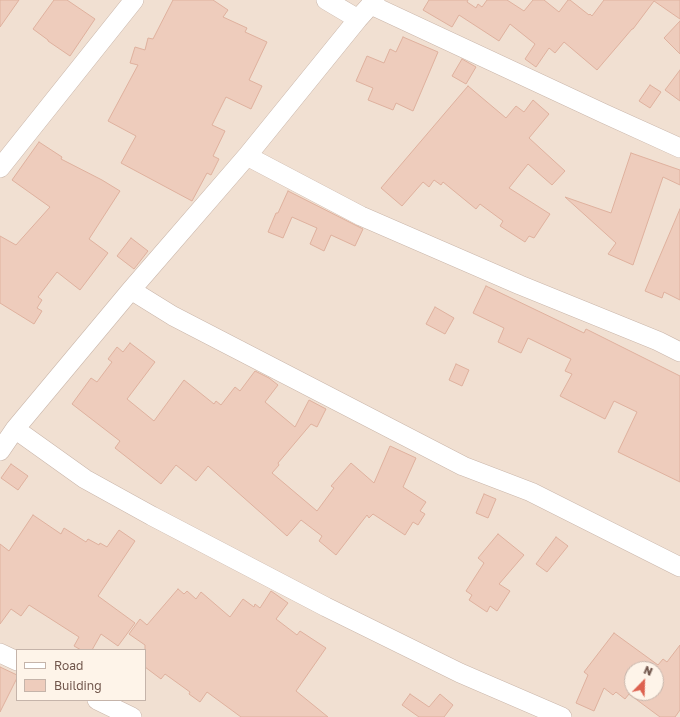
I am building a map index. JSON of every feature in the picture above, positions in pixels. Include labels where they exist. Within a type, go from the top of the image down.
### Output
[{"type":"street","points":[[0,168],[134,0]]},
{"type":"street","points":[[326,0],[368,8],[680,148]]},
{"type":"street","points":[[0,451],[15,429],[131,290],[247,156],[368,8]]},
{"type":"street","points":[[247,156],[361,216],[520,285],[658,341],[680,352]]},
{"type":"street","points":[[131,290],[173,316],[463,466],[531,492],[680,567]]},
{"type":"street","points":[[15,429],[85,480],[152,516],[326,607],[460,673],[562,717]]},
{"type":"street","points":[[0,653],[16,661]]},
{"type":"street","points":[[99,701],[132,717]]},
{"type":"shaded area","points":[[0,0],[680,0],[680,717],[0,717]]},
{"type":"building","points":[[0,0],[19,0],[0,27]]},
{"type":"building","points":[[54,0],[67,0],[95,19],[70,56],[33,29]]},
{"type":"building","points":[[173,0],[213,0],[228,10],[223,17],[247,28],[245,32],[267,42],[249,80],[262,86],[251,109],[226,97],[212,125],[225,131],[213,156],[219,159],[211,175],[207,173],[192,201],[121,163],[136,136],[108,121],[138,65],[130,63],[135,47],[145,50],[148,38],[153,39]]},
{"type":"building","points":[[429,0],[468,0],[467,2],[476,8],[478,4],[482,7],[487,0],[507,0],[524,11],[533,0],[544,0],[559,12],[568,0],[570,0],[592,16],[604,0],[680,0],[680,19],[654,1],[633,29],[597,70],[564,42],[555,53],[549,48],[536,67],[525,59],[535,44],[510,24],[499,41],[459,15],[452,27],[423,10]]},
{"type":"building","points":[[680,21],[680,54],[664,38]]},
{"type":"building","points":[[403,37],[438,52],[413,111],[396,103],[393,110],[368,100],[373,88],[356,81],[367,56],[384,63],[390,49],[396,52]]},
{"type":"building","points":[[462,59],[476,67],[466,84],[452,76]]},
{"type":"building","points":[[680,70],[680,101],[665,90]]},
{"type":"building","points":[[650,85],[661,92],[650,108],[639,101]]},
{"type":"building","points":[[468,86],[506,118],[516,106],[524,112],[533,100],[549,114],[529,138],[565,171],[552,185],[528,164],[509,188],[550,214],[534,238],[529,236],[525,242],[500,226],[503,221],[480,204],[476,209],[443,182],[441,185],[434,180],[429,187],[423,182],[402,206],[381,188]]},
{"type":"building","points":[[39,142],[62,157],[61,159],[120,191],[89,239],[108,253],[80,290],[57,272],[38,297],[42,300],[37,308],[42,311],[34,324],[0,303],[0,236],[16,245],[50,207],[12,180]]},
{"type":"building","points":[[631,153],[680,170],[680,185],[663,177],[633,265],[608,254],[616,243],[565,197],[611,213]]},
{"type":"building","points":[[288,191],[363,229],[355,246],[331,235],[324,251],[310,244],[317,228],[292,217],[283,238],[268,232]]},
{"type":"building","points":[[680,209],[680,300],[664,292],[662,298],[645,291]]},
{"type":"building","points":[[131,238],[148,251],[134,269],[117,256]]},
{"type":"building","points":[[486,286],[584,333],[586,329],[680,376],[680,482],[618,452],[637,412],[614,401],[605,419],[560,396],[572,374],[565,371],[571,359],[528,338],[521,353],[498,342],[504,328],[473,313]]},
{"type":"building","points":[[435,307],[454,318],[445,334],[426,324]]},
{"type":"building","points":[[130,343],[155,362],[127,399],[154,421],[184,380],[214,404],[216,401],[221,405],[235,387],[240,391],[255,371],[269,378],[278,385],[265,402],[295,427],[309,400],[326,409],[317,427],[311,424],[278,463],[279,465],[272,473],[317,511],[334,488],[331,486],[351,463],[374,483],[390,446],[416,458],[403,487],[426,502],[420,511],[425,514],[418,525],[413,522],[405,535],[373,514],[369,518],[367,515],[336,555],[319,541],[322,536],[301,520],[287,536],[208,466],[196,481],[176,465],[161,484],[115,448],[120,441],[72,404],[91,378],[97,382],[112,362],[108,359],[117,347],[123,352]]},
{"type":"building","points":[[456,364],[469,370],[462,386],[449,380]]},
{"type":"building","points":[[11,464],[28,476],[18,490],[1,478]]},
{"type":"building","points":[[484,494],[496,499],[488,518],[476,513]]},
{"type":"building","points":[[33,515],[61,534],[64,528],[86,542],[88,539],[99,545],[100,543],[107,547],[119,530],[135,541],[98,596],[135,623],[118,646],[101,634],[93,649],[79,649],[74,646],[79,637],[29,605],[21,616],[11,609],[0,624],[0,544],[9,551]]},
{"type":"building","points":[[498,534],[524,555],[499,584],[510,591],[497,611],[490,606],[487,612],[469,600],[472,595],[466,591],[484,563],[478,558]]},
{"type":"building","points":[[556,537],[568,546],[547,572],[536,564]]},
{"type":"building","points":[[178,589],[184,594],[187,591],[196,599],[201,592],[230,617],[243,599],[254,607],[255,604],[260,608],[271,591],[288,603],[276,619],[297,635],[300,631],[326,648],[296,691],[328,717],[241,717],[207,692],[200,702],[189,694],[190,692],[165,674],[161,679],[146,668],[145,645],[129,634],[140,619],[147,625]]},
{"type":"building","points":[[614,633],[652,661],[624,661],[624,698],[616,692],[613,695],[604,688],[594,711],[576,703],[588,675],[584,672]]},
{"type":"building","points":[[680,645],[680,710],[675,717],[660,717],[638,701],[664,701],[664,661],[661,661],[663,659],[667,662]]},
{"type":"building","points":[[0,667],[16,675],[16,680],[0,712]]},
{"type":"building","points":[[410,694],[429,707],[440,694],[453,705],[444,717],[419,717],[402,705]]}]
